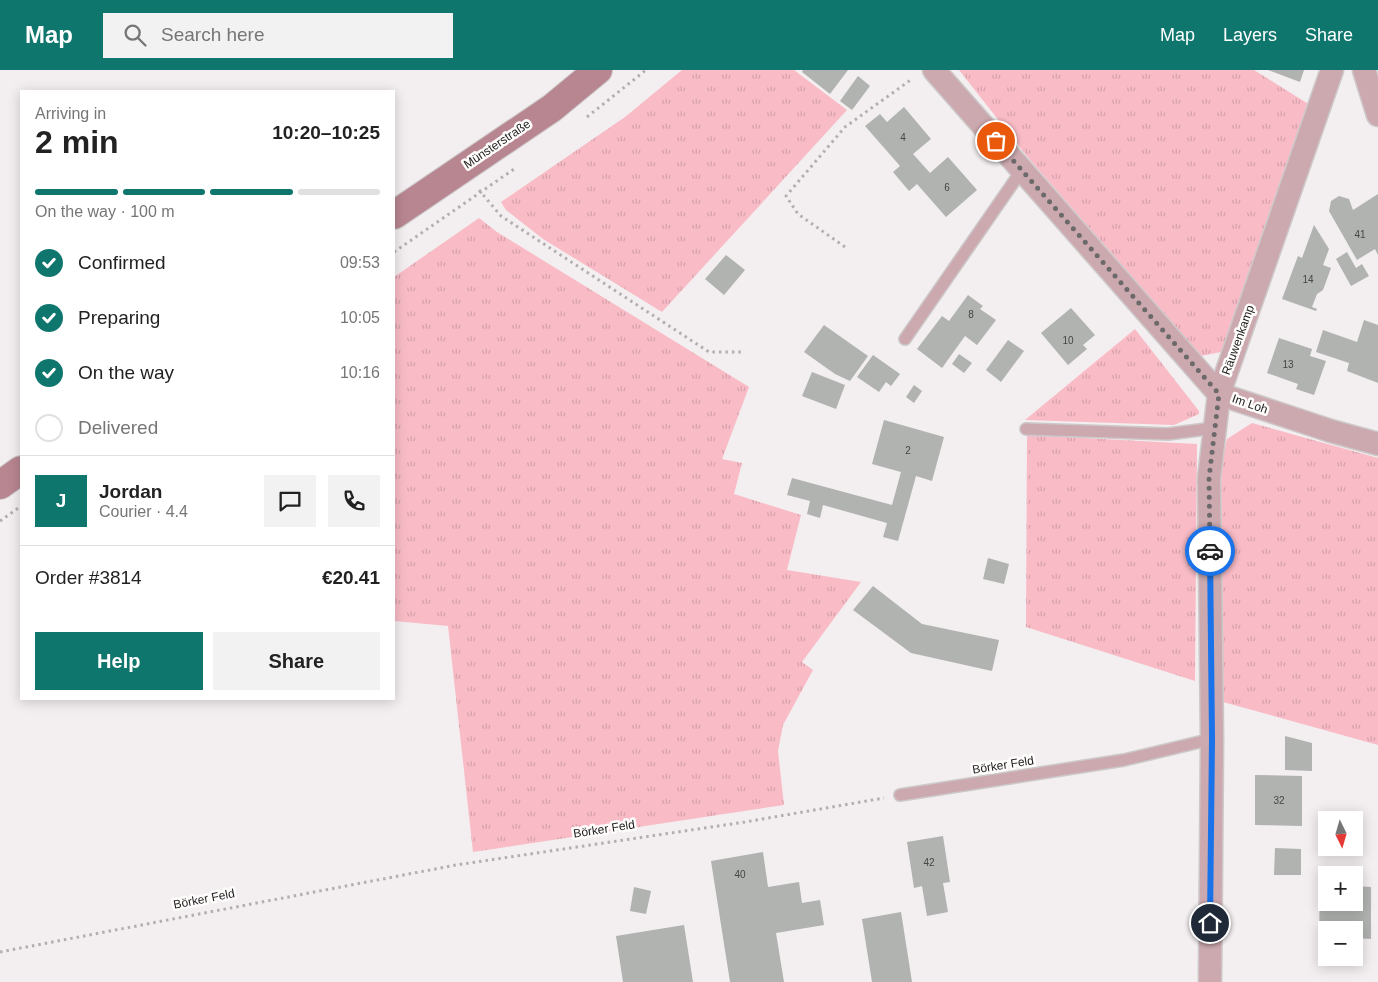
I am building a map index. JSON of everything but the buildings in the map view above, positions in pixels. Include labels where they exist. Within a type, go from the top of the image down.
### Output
[{"type":"main road","name":"Münsterstraße","points":[[395,214],[552,108],[598,70]]},
{"type":"main road","points":[[0,485],[20,471]]},
{"type":"street","name":"Räuwenkamp","points":[[1210,982],[1212,739],[1209,478],[1214,428],[1219,394],[1332,70]]},
{"type":"street","points":[[1364,70],[1378,115]]},
{"type":"street","name":"Im Loh","points":[[925,73],[1022,170],[1219,394],[1331,431],[1378,444]]},
{"type":"lane","points":[[905,340],[1022,170]]},
{"type":"lane","points":[[1026,429],[1168,434],[1214,428]]},
{"type":"lane","name":"Börker Feld","points":[[900,795],[1124,760],[1212,739]]},
{"type":"path","points":[[845,247],[798,214],[786,196],[846,127],[925,73]]},
{"type":"path","points":[[461,168],[501,216],[708,352],[741,352]]},
{"type":"path","points":[[0,521],[20,507]]},
{"type":"path","name":"Börker Feld","points":[[0,952],[456,865],[745,822],[900,795]]},
{"type":"green space","points":[[682,70],[794,70],[847,110],[662,312],[543,239],[506,210],[501,202],[625,117]]},
{"type":"green space","points":[[959,70],[1254,70],[1310,105],[1221,352],[1201,356],[1030,160]]},
{"type":"green space","points":[[479,218],[497,232],[749,387],[722,459],[742,463],[734,494],[801,515],[787,570],[861,582],[802,662],[813,670],[783,725],[778,751],[784,805],[473,852],[448,626],[395,621],[395,276]]},
{"type":"green space","points":[[1135,329],[1199,411],[1199,414],[1174,425],[1025,420]]},
{"type":"green space","points":[[1252,423],[1378,458],[1378,745],[1223,702],[1221,467],[1227,439]]},
{"type":"green space","points":[[1027,435],[1197,444],[1195,681],[1026,627]]},
{"type":"way so far","points":[[996,141],[1219,394],[1209,478],[1210,551]]},
{"type":"route","points":[[1210,551],[1212,739],[1210,923]]}]
